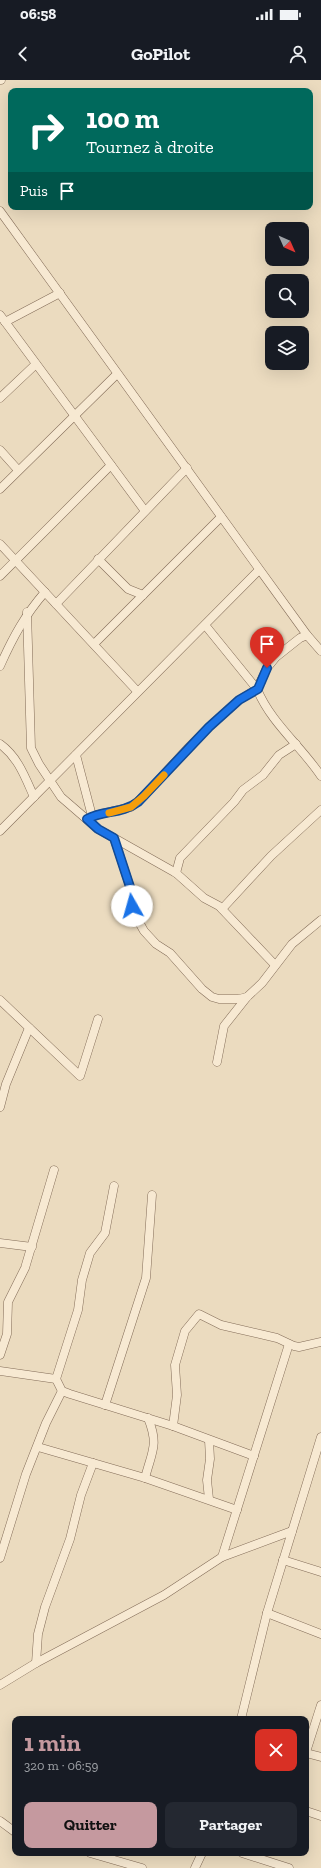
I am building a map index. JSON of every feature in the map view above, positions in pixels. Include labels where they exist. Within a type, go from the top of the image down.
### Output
[{"type":"street","points":[[0,211],[307,636],[321,651]]},
{"type":"street","points":[[60,293],[3,318],[145,511]]},
{"type":"street","points":[[0,398],[36,364]]},
{"type":"street","points":[[0,489],[117,374]]},
{"type":"street","points":[[0,450],[18,470]]},
{"type":"street","points":[[0,576],[112,465]]},
{"type":"street","points":[[56,604],[187,468]]},
{"type":"street","points":[[94,644],[221,517]]},
{"type":"street","points":[[0,544],[137,691]]},
{"type":"street","points":[[98,559],[128,589],[143,595]]},
{"type":"street","points":[[0,831],[51,782],[137,691],[259,570]]},
{"type":"street","points":[[0,666],[27,612],[45,592]]},
{"type":"street","points":[[27,612],[31,748],[61,797],[90,818],[98,829],[176,873],[204,898],[213,902],[275,965]]},
{"type":"street","points":[[204,625],[258,689],[261,697],[274,717],[321,776]]},
{"type":"street","points":[[90,818],[125,810],[131,807],[144,796],[209,727],[239,700],[258,689],[267,668],[276,657],[300,638],[307,636]]},
{"type":"street","points":[[0,744],[6,748],[22,768],[34,797]]},
{"type":"street","points":[[176,873],[180,858],[234,802],[242,790],[263,775],[279,755],[296,744]]},
{"type":"street","points":[[76,755],[90,818]]},
{"type":"street","points":[[222,910],[271,856],[321,810]]},
{"type":"street","points":[[114,838],[132,893],[135,915],[144,931],[156,944],[170,953],[202,989],[212,997],[220,1000],[247,997]]},
{"type":"street","points":[[217,1062],[224,1026],[247,997],[262,983],[292,944],[321,920]]},
{"type":"street","points":[[0,1000],[80,1076],[98,1019]]},
{"type":"street","points":[[0,1107],[6,1084],[29,1028]]},
{"type":"street","points":[[0,1356],[7,1334],[4,1301],[25,1268],[54,1170]]},
{"type":"street","points":[[114,1186],[105,1233],[90,1253],[82,1280],[78,1310],[56,1379],[62,1391],[173,1426],[254,1456]]},
{"type":"street","points":[[106,1405],[146,1278],[152,1195]]},
{"type":"street","points":[[0,1243],[32,1247]]},
{"type":"street","points":[[173,1426],[177,1395],[175,1366],[185,1331],[199,1314],[221,1325],[277,1338],[299,1347],[321,1342]]},
{"type":"street","points":[[222,1557],[289,1344]]},
{"type":"street","points":[[0,1371],[56,1379]]},
{"type":"street","points":[[0,1558],[17,1500],[46,1423],[62,1391]]},
{"type":"street","points":[[145,1478],[155,1444],[154,1431],[148,1418]]},
{"type":"street","points":[[243,1716],[266,1613],[321,1437]]},
{"type":"street","points":[[209,1440],[210,1450],[207,1480],[209,1499]]},
{"type":"street","points":[[38,1447],[145,1478],[237,1510]]},
{"type":"street","points":[[36,1663],[38,1634],[45,1607],[70,1539],[81,1496],[93,1462]]},
{"type":"street","points":[[0,1685],[36,1663],[164,1595],[222,1557],[292,1531]]},
{"type":"street","points":[[283,1560],[321,1572]]},
{"type":"street","points":[[266,1613],[321,1634]]},
{"type":"street","points":[[309,1743],[321,1705]]},
{"type":"street","points":[[309,1754],[321,1757]]},
{"type":"street","points":[[309,1812],[321,1816]]},
{"type":"street","points":[[0,1821],[12,1830]]},
{"type":"street","points":[[100,1856],[142,1868]]},
{"type":"street","points":[[195,1868],[201,1856]]},
{"type":"street","points":[[249,1856],[270,1865],[290,1868]]},
{"type":"slow traffic","points":[[109,813],[125,810],[131,807],[164,775]]},
{"type":"route","points":[[132,906],[132,893],[114,838],[98,829],[87,819],[92,816],[125,810],[138,802],[209,727],[239,700],[258,689],[267,668]]}]
